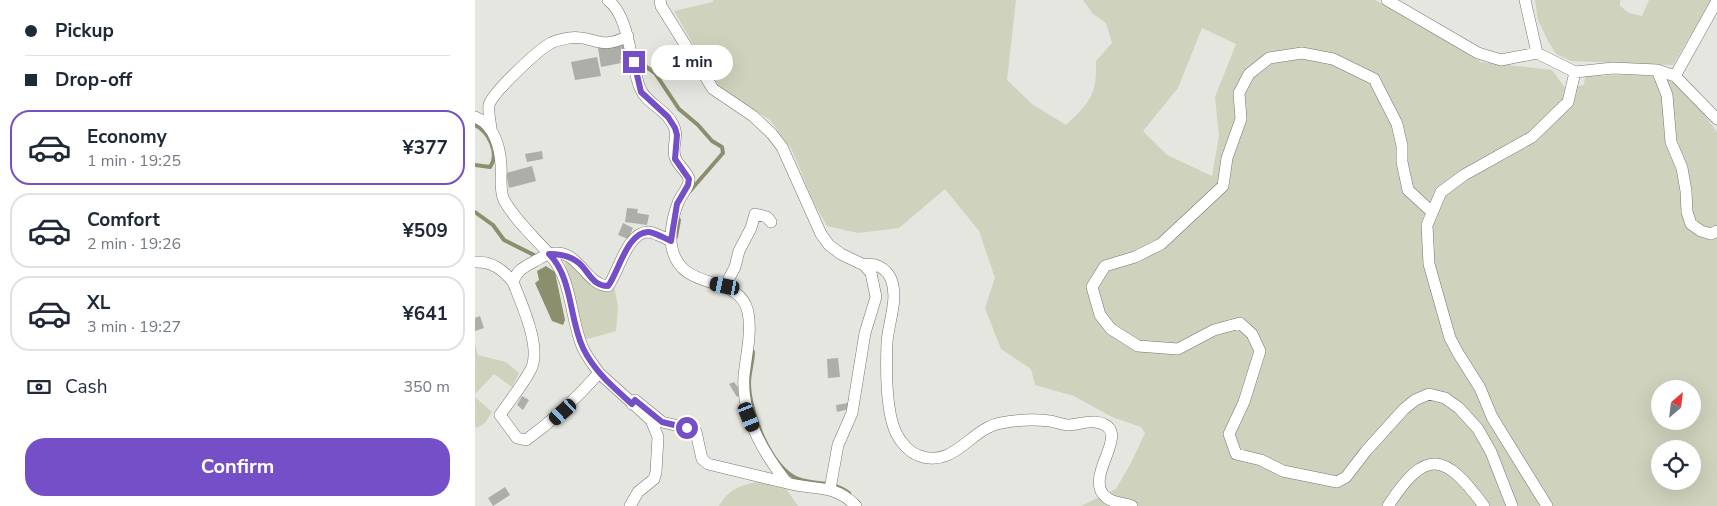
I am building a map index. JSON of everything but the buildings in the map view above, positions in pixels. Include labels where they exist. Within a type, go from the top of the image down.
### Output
[{"type":"street","points":[[608,0],[615,7],[628,36],[641,92],[672,121],[677,135],[675,159],[689,179],[688,185],[677,204],[671,241],[675,256],[689,273],[699,280],[725,284],[738,294],[748,313],[750,326],[744,390],[749,417],[760,443],[787,483]]},
{"type":"street","points":[[660,0],[661,6],[713,90],[753,116],[772,134],[782,147],[821,234],[829,245],[841,254],[863,265],[871,273],[877,297],[865,332],[852,413],[838,445],[831,485]]},
{"type":"street","points":[[1387,0],[1478,53],[1501,60],[1537,53],[1575,72],[1613,68],[1657,70],[1675,76],[1717,119]]},
{"type":"street","points":[[1525,0],[1537,53]]},
{"type":"street","points":[[1675,76],[1717,2]]},
{"type":"street","points":[[628,36],[615,43],[606,44],[573,37],[553,41],[496,93],[489,105],[491,128],[500,155],[503,198],[512,213],[549,254],[561,271],[582,347],[599,373],[651,420],[657,437],[654,479],[638,492],[630,506]]},
{"type":"street","points":[[1432,212],[1408,190],[1402,162],[1403,146],[1397,124],[1374,79],[1333,59],[1302,53],[1269,58],[1249,74],[1239,93],[1241,119],[1227,158],[1223,186],[1161,244],[1135,257],[1105,266],[1092,287],[1099,315],[1111,329],[1138,346],[1178,348],[1214,330],[1240,323],[1252,334],[1260,351],[1244,402],[1229,434],[1236,454],[1261,460],[1283,472],[1337,482],[1351,472],[1366,451],[1404,409],[1415,400],[1429,394],[1445,398],[1459,408],[1478,429],[1491,452],[1511,506]]},
{"type":"street","points":[[1657,70],[1667,95],[1671,142],[1682,168],[1687,212],[1691,224],[1701,231],[1711,234],[1717,231]]},
{"type":"street","points":[[1547,506],[1492,417],[1480,388],[1450,338],[1429,264],[1427,225],[1441,192],[1464,175],[1532,137],[1568,102],[1575,72]]},
{"type":"street","points":[[475,117],[483,120],[491,128]]},
{"type":"street","points":[[725,284],[735,267],[739,251],[751,228],[755,214],[767,217],[771,222]]},
{"type":"street","points":[[513,282],[517,271],[549,254],[563,254],[581,265],[595,282],[608,286],[627,249],[638,236],[651,232],[671,241]]},
{"type":"street","points":[[475,262],[492,264],[504,271],[513,282],[531,330],[533,347],[532,367],[500,415],[517,438],[526,440],[551,422],[574,402],[599,373]]},
{"type":"street","points":[[863,265],[870,263],[879,266],[891,280],[892,314],[887,342],[890,413],[897,435],[911,452],[928,458],[943,458],[956,452],[983,430],[999,423],[1035,420],[1068,425],[1085,422],[1099,423],[1110,430],[1113,441],[1099,479],[1102,492],[1111,500],[1133,506]]},
{"type":"street","points":[[632,404],[635,400],[662,422],[687,428],[695,432],[702,459],[708,464],[802,488],[831,485]]},
{"type":"street","points":[[1388,506],[1407,479],[1423,466],[1439,463],[1447,466],[1457,474],[1484,506]]},
{"type":"street","points":[[831,485],[856,506]]},
{"type":"shaded area","points":[[713,0],[1016,0],[1007,80],[1032,104],[1066,125],[1081,110],[1090,97],[1095,82],[1096,61],[1112,43],[1106,23],[1093,14],[1083,0],[1375,0],[1411,19],[1481,62],[1552,70],[1565,88],[1584,85],[1585,76],[1639,75],[1670,81],[1689,96],[1717,132],[1717,506],[1081,506],[1116,489],[1145,433],[1141,427],[1112,417],[1074,396],[1035,385],[1031,369],[1001,349],[985,308],[995,278],[979,231],[945,189],[899,228],[858,233],[827,226],[813,201],[792,150],[770,120],[718,87],[674,11],[713,2]],"holes":[[[1202,28],[1236,44],[1215,97],[1219,136],[1212,176],[1167,155],[1143,131],[1178,88]]]},
{"type":"shaded area","points":[[1535,0],[1620,0],[1620,6],[1629,13],[1642,16],[1649,0],[1711,0],[1673,65],[1571,61],[1556,54],[1538,20]]},
{"type":"shaded area","points":[[565,260],[602,288],[611,291],[614,286],[618,306],[616,331],[584,340],[568,280]]},
{"type":"shaded area","points":[[546,266],[555,272],[565,320],[563,325],[552,321],[535,283],[539,280],[537,271]]},
{"type":"shaded area","points":[[475,344],[478,355],[506,362],[519,373],[512,387],[494,374],[475,394]]},
{"type":"shaded area","points":[[475,397],[492,412],[485,423],[477,428],[475,426]]},
{"type":"shaded area","points":[[757,482],[786,489],[798,506],[719,506],[735,489]]},
{"type":"waterway","points":[[637,56],[638,61],[655,73],[679,109],[698,125],[712,141],[722,147],[723,153],[690,191]]},
{"type":"waterway","points":[[475,125],[488,137],[494,155],[490,167],[475,165]]},
{"type":"waterway","points":[[475,212],[493,225],[504,240],[534,255]]},
{"type":"waterway","points":[[676,237],[679,220]]},
{"type":"waterway","points":[[753,352],[749,379],[750,395],[757,423],[770,451],[788,473],[798,479],[830,484],[849,493]]},
{"type":"route","points":[[634,62],[641,92],[672,121],[677,135],[675,159],[689,179],[688,185],[677,204],[671,241],[651,232],[638,236],[627,249],[619,263],[613,281],[608,286],[595,282],[581,265],[571,258],[563,254],[549,254],[561,271],[582,347],[599,373],[632,404],[635,400],[662,422],[687,428]]}]
